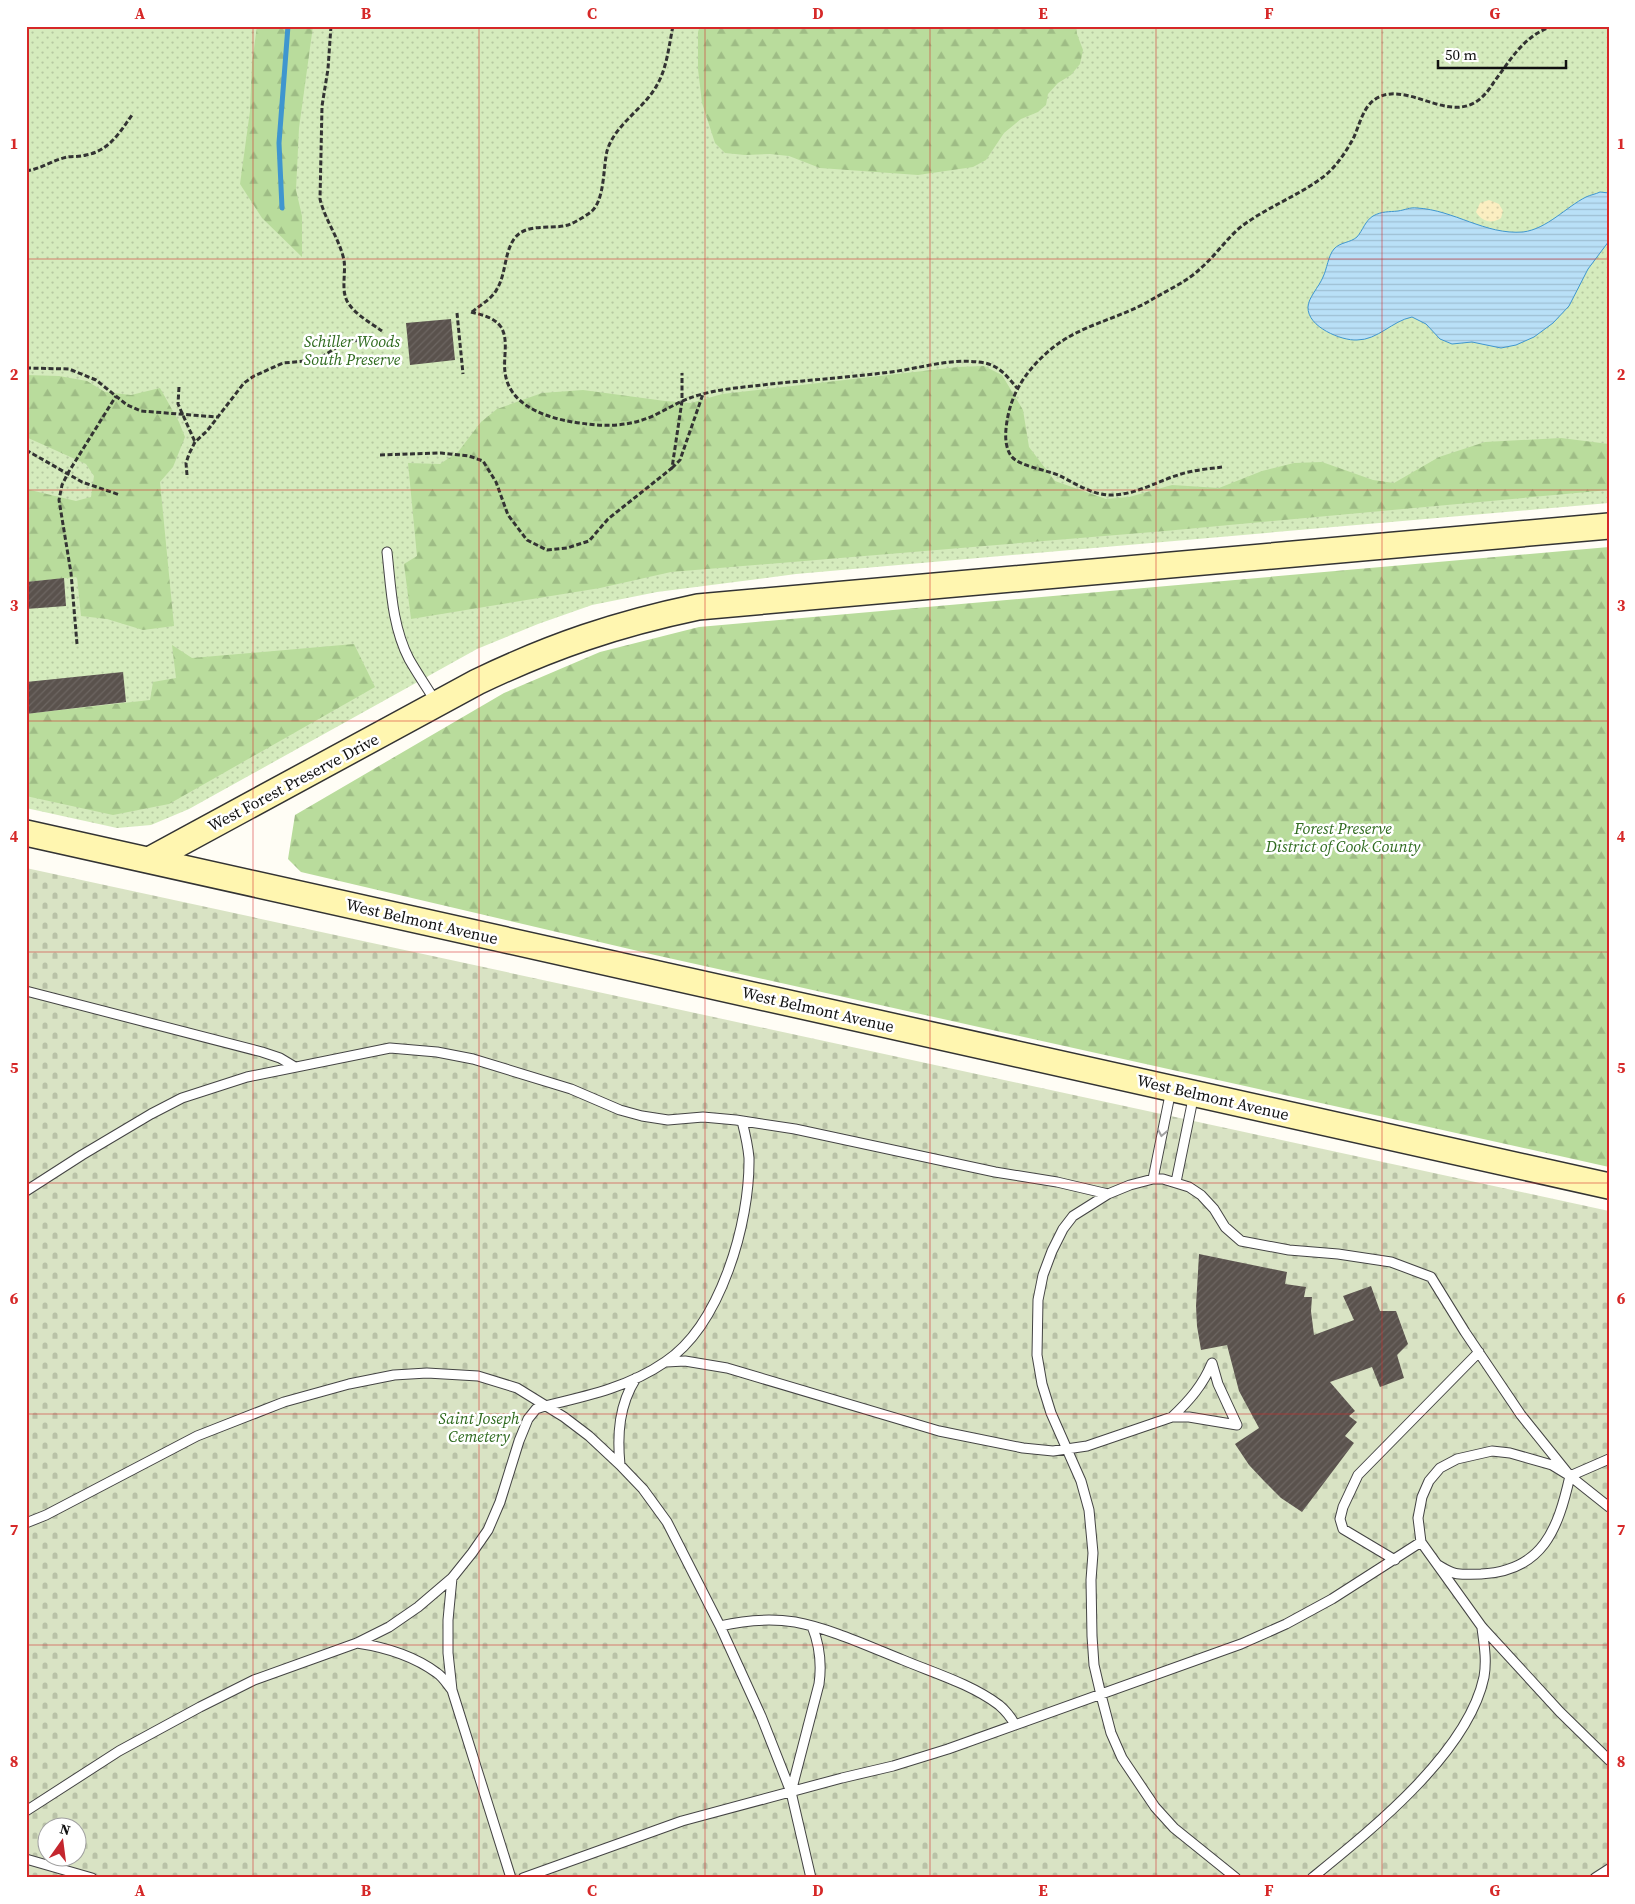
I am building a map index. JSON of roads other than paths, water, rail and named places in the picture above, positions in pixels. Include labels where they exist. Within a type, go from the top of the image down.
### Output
[{"type":"main road","name":"West Forest Preserve Drive","points":[[149,860],[437,704],[520,662],[568,642],[613,627],[698,607],[1609,526]]},
{"type":"main road","name":"West Belmont Avenue","points":[[26,833],[1609,1186]]},
{"type":"lane","points":[[387,552],[394,615],[400,635],[409,658],[437,704]]},
{"type":"lane","points":[[26,991],[262,1052],[280,1058],[295,1067]]},
{"type":"lane","points":[[26,1191],[97,1146],[182,1098],[247,1077],[390,1048],[438,1052],[473,1059],[571,1089],[620,1110],[642,1116],[668,1120],[703,1117],[795,1129],[1108,1194]]},
{"type":"lane","points":[[1153,1179],[1183,1090]]},
{"type":"lane","points":[[1176,1182],[1183,1090]]},
{"type":"lane","points":[[26,1811],[119,1752],[200,1706],[254,1680],[357,1643],[389,1626],[418,1607],[452,1578],[488,1530],[500,1502],[519,1441],[528,1419],[536,1409],[615,1388],[666,1362],[688,1342],[707,1314],[720,1290],[739,1238],[744,1210],[749,1157],[742,1121]]},
{"type":"lane","points":[[1236,1878],[1174,1828],[1155,1808],[1122,1758],[1111,1733],[1101,1695],[1094,1665],[1092,1636],[1091,1580],[1093,1553],[1089,1510],[1081,1481],[1051,1413],[1042,1384],[1037,1354],[1038,1300],[1043,1275],[1063,1229],[1073,1216],[1108,1194],[1130,1185],[1153,1179],[1163,1179],[1189,1187],[1201,1195],[1214,1209],[1225,1228],[1241,1241],[1289,1250],[1338,1254],[1391,1262],[1431,1277],[1521,1415],[1570,1476]]},
{"type":"lane","points":[[1395,1560],[1343,1529],[1340,1518],[1343,1508],[1358,1475],[1479,1352]]},
{"type":"lane","points":[[666,1362],[685,1361],[727,1368],[939,1431],[1023,1448],[1053,1451],[1087,1446],[1172,1417],[1196,1418],[1237,1425],[1218,1384],[1212,1363],[1205,1379],[1186,1404],[1172,1417]]},
{"type":"lane","points":[[26,1523],[46,1515],[197,1436],[284,1402],[349,1384],[394,1375],[427,1373],[478,1376],[518,1388],[564,1417],[589,1436],[643,1489],[667,1522],[720,1626],[761,1716],[791,1792],[811,1878]]},
{"type":"lane","points":[[620,1465],[619,1426],[626,1398],[636,1378]]},
{"type":"lane","points":[[1609,1507],[1570,1476],[1552,1465],[1510,1453],[1492,1451],[1457,1459],[1440,1468],[1429,1481],[1422,1498],[1418,1518],[1421,1542],[1434,1564],[1482,1627],[1560,1712],[1609,1760]]},
{"type":"lane","points":[[1570,1476],[1609,1459]]},
{"type":"lane","points":[[1434,1564],[1453,1575],[1492,1573],[1523,1564],[1547,1543],[1562,1511],[1570,1476]]},
{"type":"lane","points":[[523,1878],[682,1821],[893,1766],[1101,1695],[1241,1644],[1286,1624],[1339,1594],[1421,1542]]},
{"type":"lane","points":[[452,1578],[448,1620],[452,1690],[511,1878]]},
{"type":"lane","points":[[720,1626],[763,1619],[784,1620],[812,1626],[976,1691],[998,1704],[1009,1714],[1015,1725]]},
{"type":"lane","points":[[791,1792],[819,1684],[821,1669],[817,1639],[812,1626]]},
{"type":"lane","points":[[1312,1878],[1405,1797],[1458,1738],[1480,1694],[1486,1655],[1482,1627]]},
{"type":"lane","points":[[357,1643],[390,1650],[425,1666],[438,1674],[452,1690]]},
{"type":"lane","points":[[26,1859],[92,1878]]},
{"type":"lane","points":[[1595,1878],[1609,1869]]},
{"type":"water","points":[[1600,192],[1609,193],[1609,241],[1588,269],[1569,306],[1553,323],[1534,337],[1516,345],[1501,348],[1472,342],[1452,344],[1440,339],[1426,324],[1412,317],[1398,322],[1372,337],[1351,340],[1326,331],[1313,321],[1309,314],[1308,304],[1323,277],[1334,249],[1357,237],[1368,220],[1376,214],[1417,208],[1444,213],[1496,230],[1523,232],[1540,227],[1579,201]]},
{"type":"waterway","points":[[282,208],[279,143],[288,26]]},
{"type":"park label","name":"Schiller Woods South Preserve","points":[[352,350]]},
{"type":"park label","name":"Forest Preserve District of Cook County","points":[[1343,837]]},
{"type":"park label","name":"Saint Joseph Cemetery","points":[[479,1427]]}]
